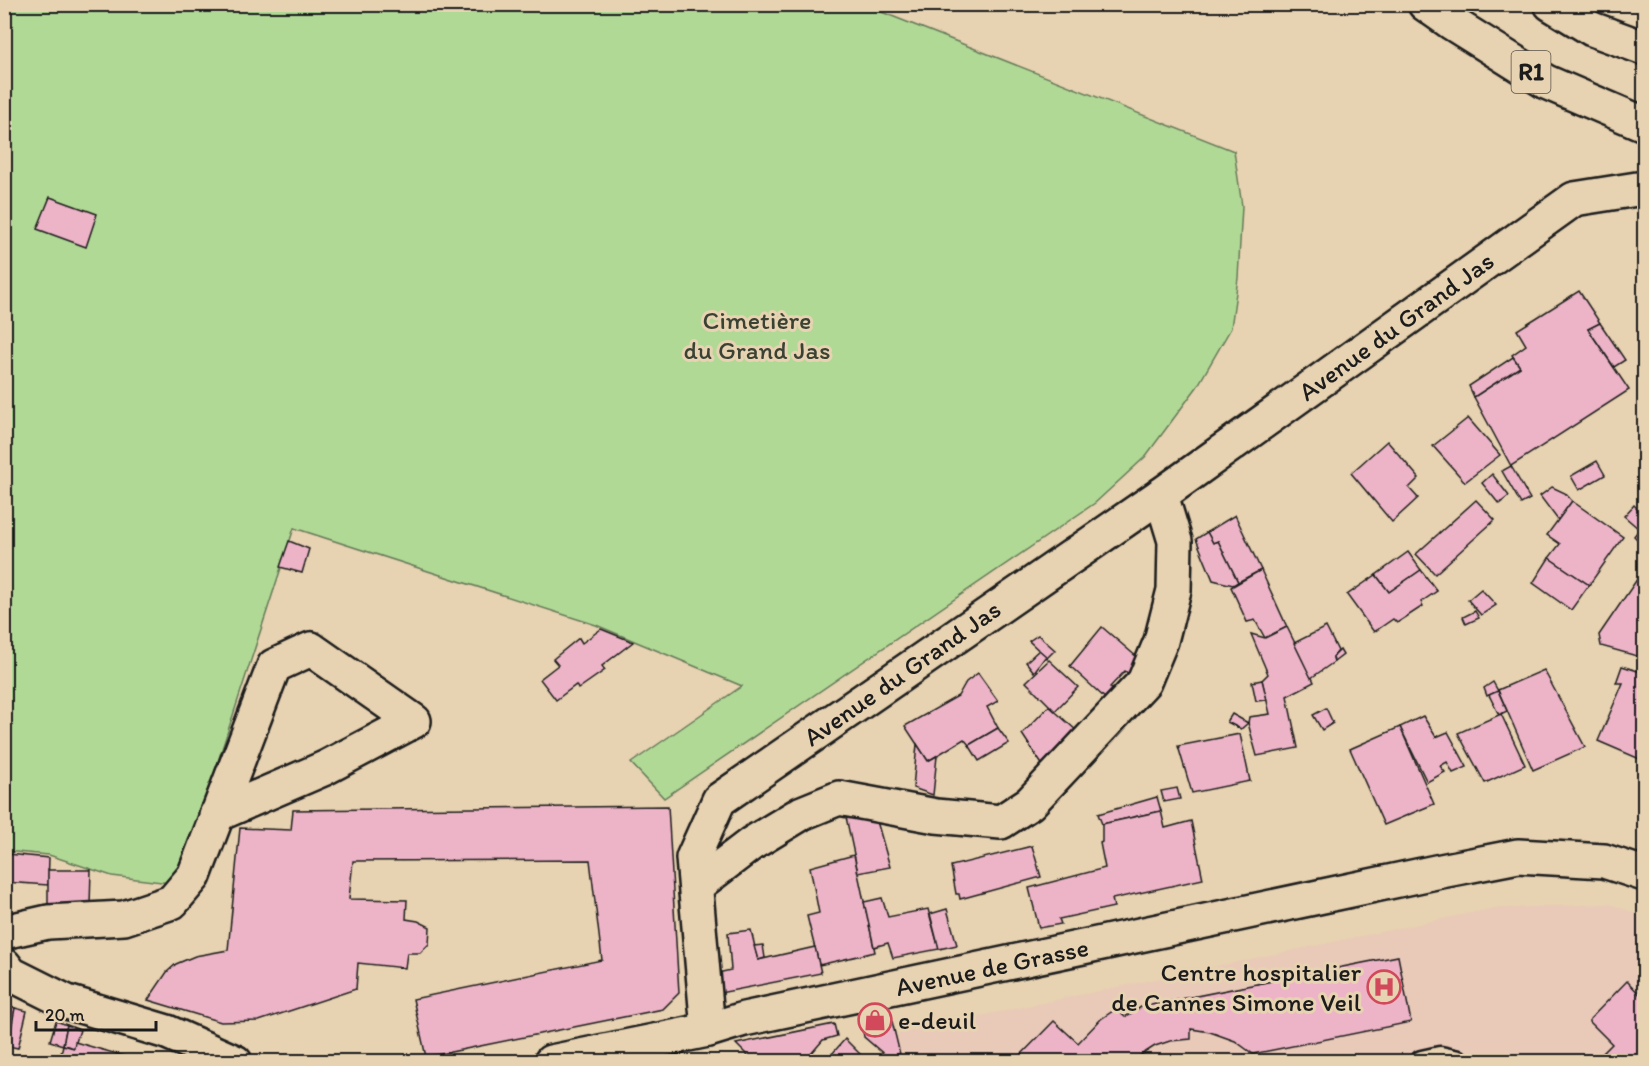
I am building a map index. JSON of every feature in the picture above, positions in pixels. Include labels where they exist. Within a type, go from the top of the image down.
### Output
[{"type":"main road","name":"R1","points":[[1425,4],[1546,82],[1644,124]]},
{"type":"main road","points":[[1551,4],[1592,29],[1644,48]]},
{"type":"main road","name":"Avenue du Grand Jas","points":[[708,1030],[693,858],[719,800],[1161,495],[1574,199],[1637,189],[1644,191]]},
{"type":"main road","points":[[696,886],[751,844],[802,813],[839,798],[936,816],[1001,822],[1030,803],[1144,682],[1161,641],[1173,590],[1174,541],[1161,495]]},
{"type":"main road","points":[[4,932],[48,922],[123,918],[172,902],[194,876],[216,815],[274,666],[311,649],[414,721],[325,768],[216,815]]},
{"type":"main road","name":"Avenue de Grasse","points":[[551,1062],[708,1030],[744,1019],[1518,856],[1604,861],[1644,874]]},
{"type":"main road","points":[[4,965],[11,974],[67,1002],[167,1032],[235,1062]]},
{"type":"lane","points":[[1422,1062],[1440,1058],[1458,1062]]},
{"type":"shaded area","name":"Centre hospitalier de Cannes Simone Veil","points":[[1609,904],[1644,917],[1644,1061],[901,1062],[896,1034],[1491,909]]},
{"type":"green space","name":"Cimetière du Grand Jas","points":[[4,5],[881,5],[879,11],[1234,151],[1242,206],[1238,278],[1231,328],[1197,387],[1145,457],[1095,503],[664,798],[631,763],[742,686],[596,625],[294,528],[178,884],[112,876],[49,855],[5,851]]},
{"type":"building","points":[[50,197],[97,214],[86,247],[37,229]]},
{"type":"building","points":[[1579,291],[1600,323],[1588,329],[1629,390],[1511,466],[1474,397],[1520,367],[1512,355],[1526,345],[1517,330]]},
{"type":"building","points":[[1600,323],[1625,360],[1614,367],[1588,329]]},
{"type":"building","points":[[1513,357],[1520,367],[1474,397],[1469,386]]},
{"type":"building","points":[[1468,418],[1500,455],[1465,482],[1433,446]]},
{"type":"building","points":[[1387,441],[1419,478],[1409,488],[1418,498],[1392,522],[1351,473]]},
{"type":"building","points":[[1597,461],[1605,475],[1579,490],[1571,476]]},
{"type":"building","points":[[1511,466],[1530,499],[1521,504],[1502,471]]},
{"type":"building","points":[[1492,474],[1509,496],[1499,504],[1482,483]]},
{"type":"building","points":[[1552,487],[1565,493],[1572,501],[1558,520],[1540,496]]},
{"type":"building","points":[[1476,500],[1495,520],[1435,574],[1416,554]]},
{"type":"building","points":[[1572,501],[1623,537],[1589,585],[1549,558],[1560,544],[1547,535]]},
{"type":"building","points":[[1634,505],[1644,515],[1644,527],[1639,529],[1624,516]]},
{"type":"building","points":[[1235,515],[1261,570],[1238,582],[1218,541],[1213,543],[1207,532]]},
{"type":"building","points":[[1642,526],[1644,527],[1644,658],[1601,646],[1599,635],[1640,575],[1638,540],[1634,536]]},
{"type":"building","points":[[1207,532],[1213,543],[1218,541],[1238,582],[1233,585],[1213,580],[1196,539]]},
{"type":"building","points":[[289,541],[309,549],[302,573],[280,567]]},
{"type":"building","points":[[1408,552],[1421,570],[1389,592],[1376,575]]},
{"type":"building","points":[[1549,558],[1589,585],[1571,610],[1533,583]]},
{"type":"building","points":[[1261,570],[1287,627],[1265,638],[1255,620],[1247,622],[1231,587]]},
{"type":"building","points":[[1421,570],[1437,591],[1421,602],[1423,606],[1397,623],[1393,619],[1374,632],[1347,595],[1376,575],[1389,592]]},
{"type":"building","points":[[1481,589],[1496,605],[1481,615],[1468,600]]},
{"type":"building","points":[[1475,611],[1479,618],[1466,624],[1463,617]]},
{"type":"building","points":[[1102,627],[1138,658],[1137,664],[1129,674],[1125,671],[1110,687],[1114,692],[1107,700],[1070,666]]},
{"type":"building","points":[[1287,627],[1314,682],[1287,696],[1298,748],[1257,756],[1248,723],[1249,717],[1270,714],[1262,680],[1268,674],[1251,634],[1265,638]]},
{"type":"building","points":[[1326,627],[1338,651],[1333,657],[1334,662],[1311,678],[1294,643]]},
{"type":"building","points":[[601,629],[633,642],[602,666],[605,670],[578,689],[576,685],[556,700],[540,679],[558,665],[553,659],[579,638],[582,643]]},
{"type":"building","points":[[1038,635],[1055,650],[1047,658],[1029,641]]},
{"type":"building","points":[[1039,650],[1046,656],[1034,672],[1026,662]]},
{"type":"building","points":[[1340,650],[1343,655],[1334,662],[1333,657]]},
{"type":"building","points":[[1049,660],[1078,687],[1055,711],[1026,682]]},
{"type":"building","points":[[1622,666],[1644,673],[1644,753],[1642,760],[1598,741],[1623,683],[1616,683]]},
{"type":"building","points":[[1544,670],[1585,747],[1533,770],[1498,690]]},
{"type":"building","points":[[978,673],[998,701],[987,707],[998,728],[969,745],[964,739],[928,761],[905,726],[958,696],[966,682]]},
{"type":"building","points":[[1262,680],[1267,700],[1256,701],[1252,682]]},
{"type":"building","points":[[1493,682],[1498,691],[1487,696],[1484,688]]},
{"type":"building","points":[[1498,691],[1507,711],[1499,715],[1489,695]]},
{"type":"building","points":[[1049,706],[1077,731],[1043,766],[1022,734]]},
{"type":"building","points":[[1326,708],[1333,723],[1322,730],[1313,715]]},
{"type":"building","points":[[1232,714],[1248,723],[1241,729],[1227,722]]},
{"type":"building","points":[[1501,714],[1525,765],[1485,783],[1458,733]]},
{"type":"building","points":[[1423,716],[1436,737],[1448,732],[1467,767],[1453,773],[1447,762],[1440,766],[1445,772],[1427,782],[1400,727]]},
{"type":"building","points":[[1400,727],[1434,804],[1384,825],[1350,749]]},
{"type":"building","points":[[998,728],[1009,743],[979,761],[969,745]]},
{"type":"building","points":[[1240,734],[1250,781],[1192,793],[1178,746]]},
{"type":"building","points":[[917,744],[928,761],[937,756],[933,795],[913,788]]},
{"type":"building","points":[[1177,788],[1180,799],[1164,802],[1161,791]]},
{"type":"building","points":[[1157,797],[1161,811],[1102,824],[1098,814]]},
{"type":"building","points":[[668,806],[679,993],[663,1009],[426,1057],[413,999],[602,960],[590,860],[353,861],[349,899],[407,900],[406,919],[418,921],[430,927],[429,944],[420,953],[407,953],[405,968],[358,963],[356,989],[259,1021],[221,1022],[148,1000],[167,972],[176,964],[195,956],[228,950],[240,828],[291,830],[293,810]]},
{"type":"building","points":[[1161,811],[1165,828],[1191,821],[1203,879],[1112,899],[1114,907],[1059,919],[1061,924],[1039,928],[1029,888],[1105,868],[1100,843],[1102,842],[1102,824]]},
{"type":"building","points":[[875,814],[890,867],[858,873],[846,817]]},
{"type":"building","points":[[1032,846],[1041,877],[960,899],[959,894],[956,894],[951,866]]},
{"type":"building","points":[[4,851],[7,851],[7,854],[4,876]]},
{"type":"building","points":[[7,854],[49,858],[48,885],[4,882]]},
{"type":"building","points":[[854,855],[875,952],[819,965],[807,916],[819,913],[810,867]]},
{"type":"building","points":[[48,870],[91,870],[90,905],[48,904]]},
{"type":"building","points":[[882,898],[888,917],[928,909],[939,949],[893,958],[888,943],[874,947],[864,902]]},
{"type":"building","points":[[947,909],[957,945],[939,949],[930,914]]},
{"type":"building","points":[[751,930],[758,960],[815,947],[821,973],[720,993],[709,975],[731,970],[728,933]]},
{"type":"building","points":[[763,945],[765,958],[758,960],[754,946]]},
{"type":"building","points":[[1398,956],[1411,1022],[1253,1054],[1235,1041],[1210,1032],[1191,1029],[1191,1039],[1170,1041],[1155,1046],[1130,1062],[1014,1062],[1054,1021],[1078,1043],[1101,1019],[1116,1009],[1125,1017],[1141,1007]]},
{"type":"building","points":[[1627,981],[1644,999],[1644,1062],[1604,1062],[1599,1057],[1612,1044],[1590,1022],[1590,1019]]},
{"type":"building","points":[[4,1004],[15,1008],[5,1062],[4,1062]]},
{"type":"building","points":[[15,1008],[27,1011],[18,1048],[8,1046]]},
{"type":"building","points":[[890,1013],[900,1054],[886,1056],[864,1037],[861,1018]]},
{"type":"building","points":[[56,1021],[67,1025],[63,1045],[50,1041]]},
{"type":"building","points":[[834,1024],[837,1036],[823,1040],[804,1062],[754,1062],[736,1044]]},
{"type":"building","points":[[67,1025],[80,1030],[74,1048],[63,1045]]},
{"type":"building","points":[[845,1039],[864,1058],[861,1062],[825,1062]]},
{"type":"building","points":[[75,1042],[131,1058],[130,1062],[59,1062],[63,1045],[74,1048]]},
{"type":"place","name":"Centre hospitalier de Cannes Simone Veil","points":[[1384,987]]},
{"type":"place","name":"e-deuil","points":[[875,1020]]}]
